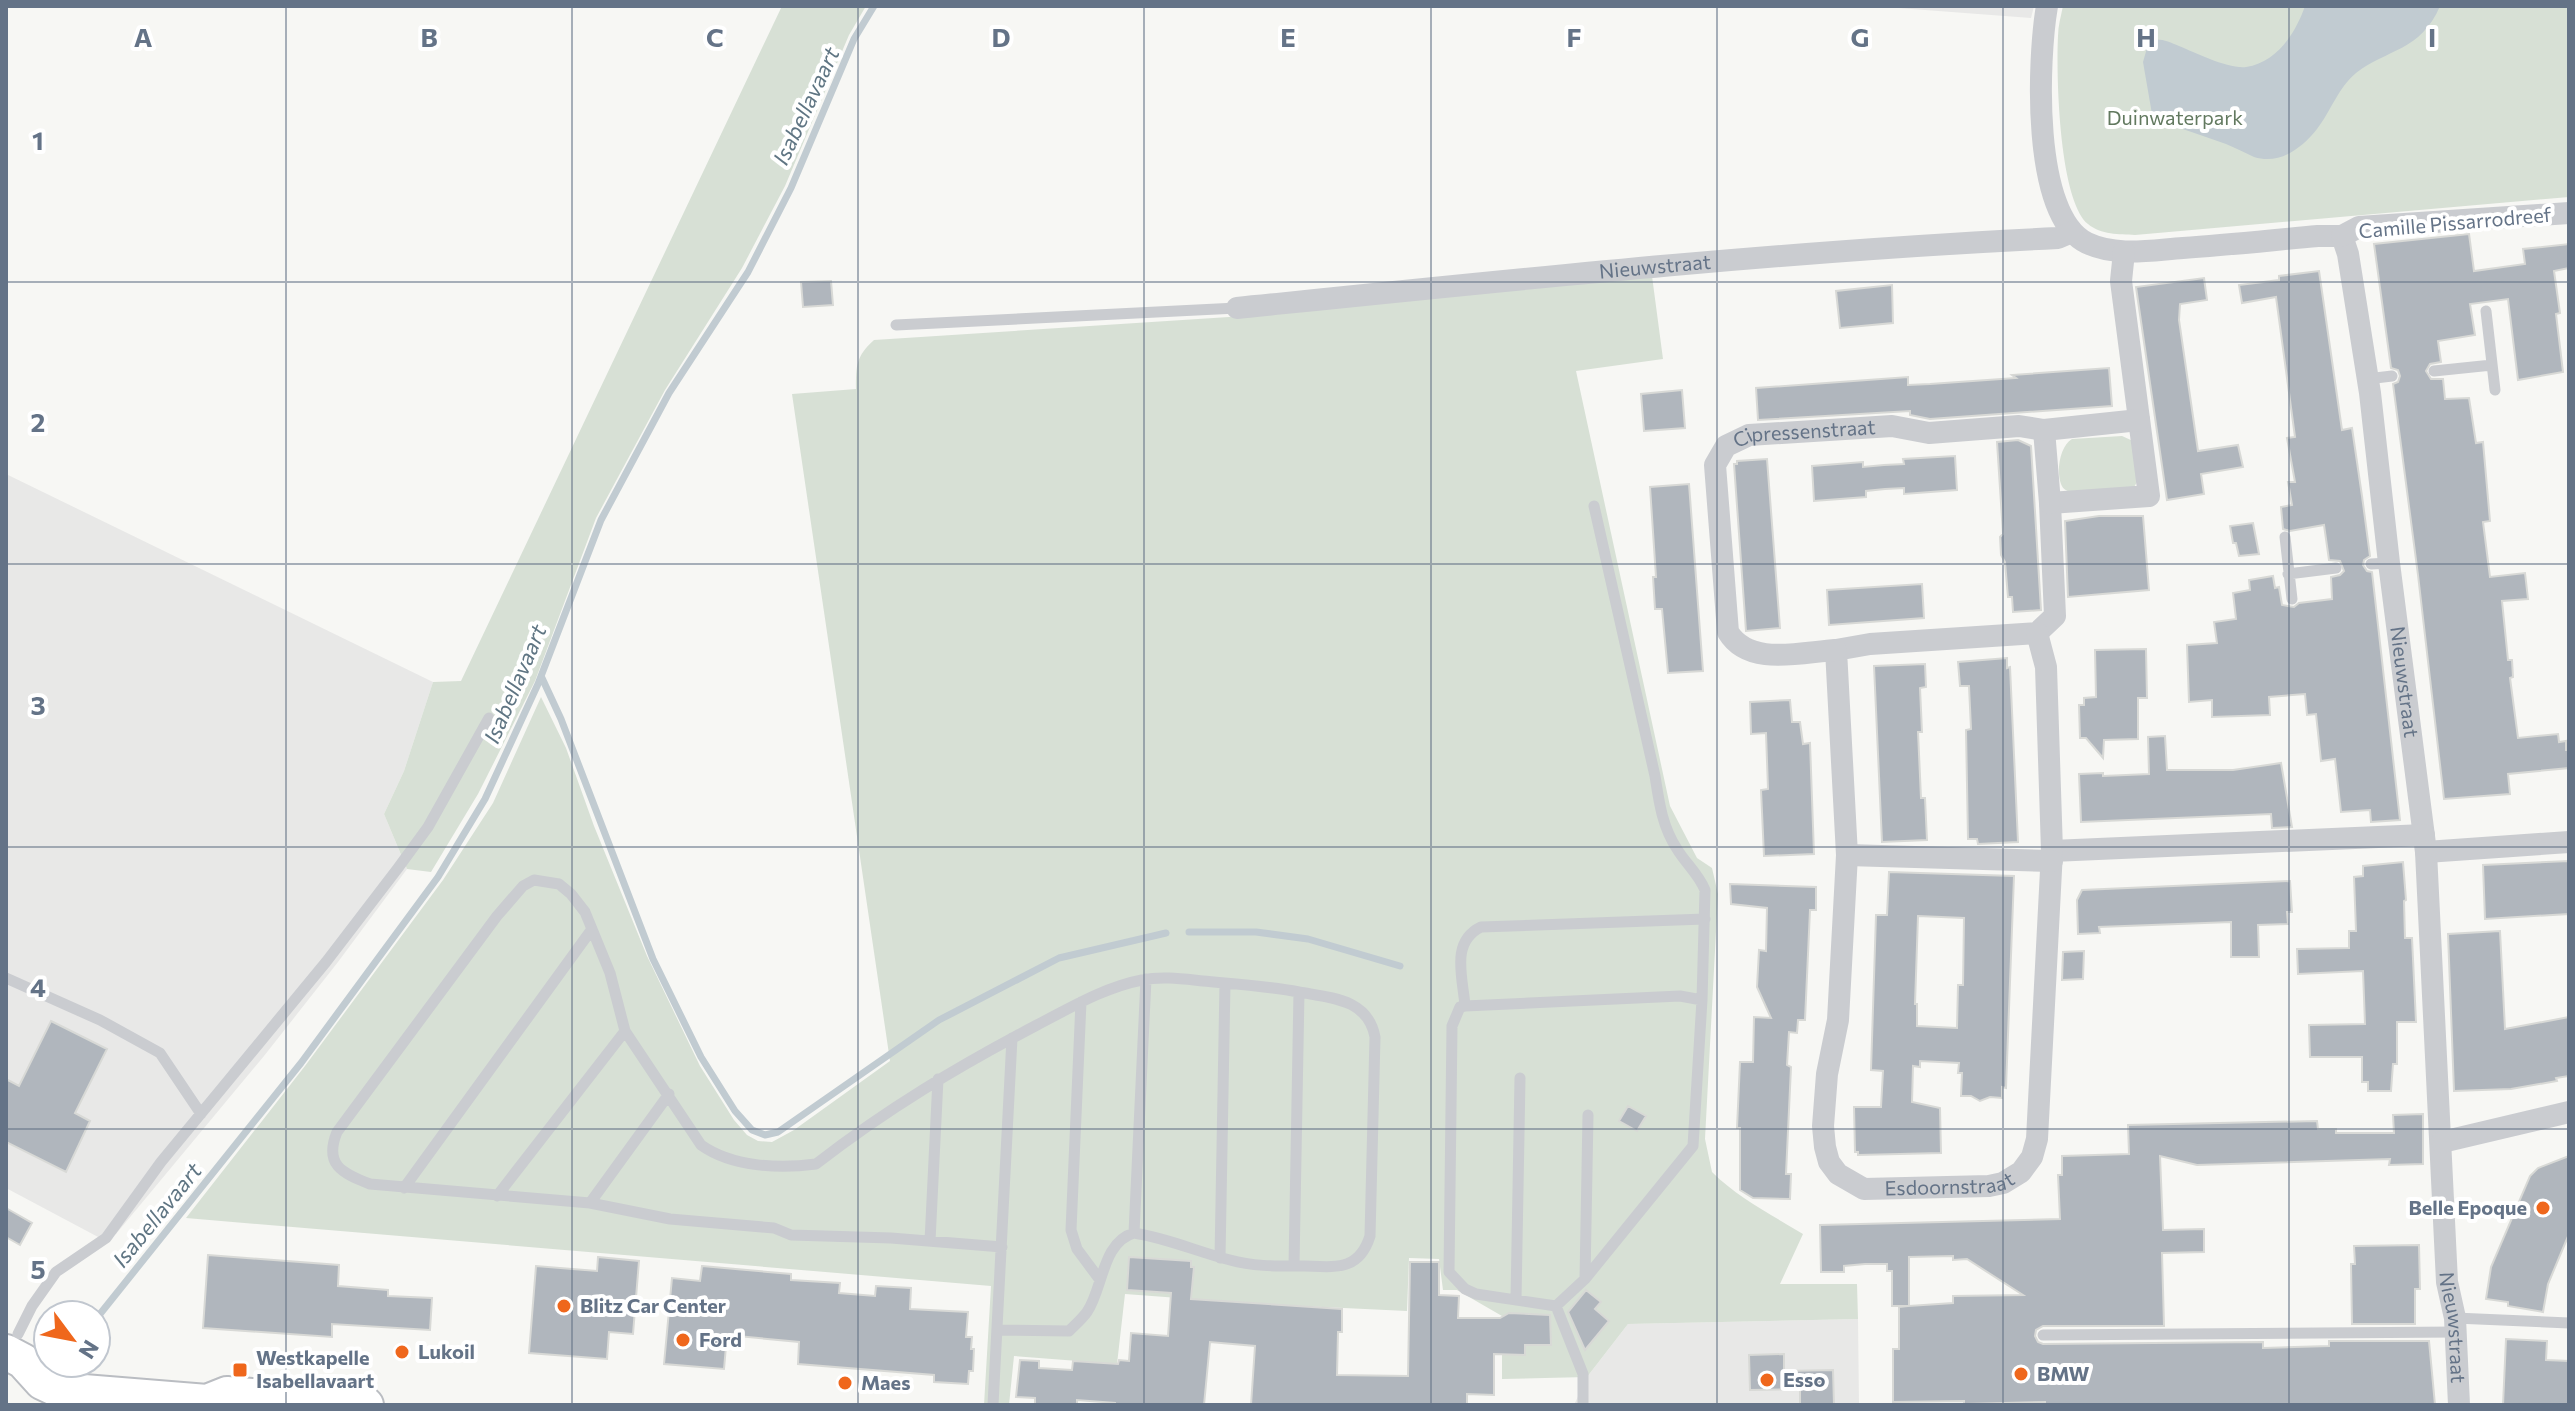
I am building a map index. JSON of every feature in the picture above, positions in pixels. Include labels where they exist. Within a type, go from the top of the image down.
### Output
[{"type":"main road","points":[[10,1338],[32,1371]]},
{"type":"main road","points":[[100,1379],[211,1384],[227,1394],[366,1405]]},
{"type":"street","points":[[2047,6],[2043,30],[2041,108],[2054,202],[2072,232],[2086,243],[2124,252],[2342,236]]},
{"type":"street","name":"Camille Pissarrodreef","points":[[2342,236],[2359,227],[2569,213]]},
{"type":"street","name":"Nieuwstraat","points":[[1237,308],[1682,265],[1937,244],[2058,238],[2072,232]]},
{"type":"street","name":"Nieuwstraat","points":[[2342,236],[2348,254],[2367,379],[2380,564],[2425,843],[2447,1282],[2456,1325],[2459,1405]]},
{"type":"street","points":[[2050,503],[2149,496],[2121,281],[2124,252]]},
{"type":"street","name":"Cipressenstraat","points":[[2037,633],[1762,655],[1735,644],[1728,632],[1715,465],[1726,446],[1749,435],[1892,426],[1929,433],[2019,426],[2044,430],[2139,420]]},
{"type":"street","points":[[2037,633],[2055,616],[2044,430]]},
{"type":"street","name":"Esdoornstraat","points":[[1836,650],[1847,855],[1838,1020],[1827,1074],[1823,1126],[1829,1162],[1838,1174],[1864,1189],[1989,1186],[2013,1179],[2026,1167],[2037,1139],[2052,856],[2046,667],[2037,633]]},
{"type":"street","points":[[1847,855],[2052,856],[2425,843],[2569,842]]},
{"type":"street","points":[[2442,1142],[2569,1112]]},
{"type":"lane","points":[[896,325],[1237,308]]},
{"type":"lane","points":[[2486,311],[2495,390]]},
{"type":"lane","points":[[2434,371],[2492,365]]},
{"type":"lane","points":[[2367,379],[2392,376]]},
{"type":"lane","points":[[1556,1306],[1585,1279],[1693,1146],[1702,1000],[1705,890],[1699,875],[1677,849],[1661,816],[1655,776],[1594,506]]},
{"type":"lane","points":[[2285,537],[2292,599]]},
{"type":"lane","points":[[2288,574],[2336,568]]},
{"type":"lane","points":[[10,1338],[56,1272],[106,1238],[161,1162],[326,962],[428,827],[489,718]]},
{"type":"lane","points":[[998,1330],[1069,1331],[1088,1311],[1114,1249],[1128,1234],[1256,1265],[1347,1265],[1356,1260],[1367,1248],[1370,1236],[1375,1037],[1372,1022],[1360,1009],[1331,998],[1267,986],[1146,979],[1081,1002],[938,1079],[816,1164],[797,1167],[730,1161],[701,1145],[625,1031],[610,973],[585,912],[559,884],[534,880],[523,886],[497,916],[337,1132],[331,1148],[333,1159],[341,1170],[370,1184],[590,1203],[670,1219],[774,1228],[791,1235],[1002,1247]]},
{"type":"lane","points":[[1465,1006],[1460,953],[1462,942],[1481,927],[1705,919]]},
{"type":"lane","points":[[404,1188],[592,929]]},
{"type":"lane","points":[[6,978],[100,1020],[160,1053],[201,1114]]},
{"type":"lane","points":[[1134,1233],[1146,979]]},
{"type":"lane","points":[[1220,1258],[1225,983]]},
{"type":"lane","points":[[1294,1266],[1299,992]]},
{"type":"lane","points":[[1556,1306],[1476,1294],[1454,1280],[1449,1272],[1452,1026],[1460,1007],[1680,996],[1702,1000]]},
{"type":"lane","points":[[1081,1002],[1071,1230],[1077,1249],[1100,1280]]},
{"type":"lane","points":[[497,1196],[625,1031]]},
{"type":"lane","points":[[993,1405],[1012,1038]]},
{"type":"lane","points":[[1516,1300],[1520,1078]]},
{"type":"lane","points":[[930,1241],[938,1079]]},
{"type":"lane","points":[[590,1203],[669,1094]]},
{"type":"lane","points":[[1585,1279],[1588,1115]]},
{"type":"lane","points":[[1556,1306],[1583,1374],[1583,1405]]},
{"type":"lane","points":[[2043,1335],[2569,1323]]},
{"type":"shaded area","points":[[1872,6],[2034,6],[2031,18]]},
{"type":"shaded area","points":[[2305,6],[2440,6],[2432,21],[2413,41],[2356,73],[2311,136],[2281,157],[2254,157],[2162,122],[2152,114],[2143,62],[2149,41],[2164,40],[2221,63],[2246,67],[2267,59],[2284,45]]},
{"type":"shaded area","points":[[6,474],[433,682],[404,771],[384,814],[407,869],[264,1056],[116,1234],[100,1238],[6,1188]]},
{"type":"shaded area","points":[[1858,1319],[1859,1405],[1574,1405],[1587,1377],[1628,1324]]},
{"type":"green space","points":[[782,6],[866,6],[849,35],[785,186],[742,268],[665,390],[596,518],[535,681],[478,794],[431,872],[407,869],[384,814],[404,771],[433,682],[461,681]]},
{"type":"green space","name":"Duinwaterpark","points":[[2063,6],[2569,6],[2569,197],[2135,235],[2099,230],[2088,224],[2078,211],[2065,164],[2058,78],[2058,32]]},
{"type":"green space","points":[[1652,276],[1663,359],[1576,371],[1670,806],[1697,858],[1712,868],[1718,894],[1705,1139],[1712,1172],[1744,1198],[1803,1234],[1780,1284],[1857,1284],[1858,1319],[1628,1324],[1587,1377],[1502,1379],[1502,1316],[1457,1290],[1443,1290],[1439,1259],[1409,1258],[1407,1311],[1125,1294],[1117,1364],[1014,1356],[1009,1405],[984,1405],[991,1286],[186,1218],[305,1066],[443,880],[493,803],[541,697],[566,748],[647,956],[700,1066],[747,1135],[758,1141],[772,1142],[794,1130],[890,1061],[792,394],[856,389],[858,362],[874,340],[1229,317]]},
{"type":"green space","points":[[2122,436],[2133,441],[2137,482],[2133,489],[2072,493],[2063,488],[2059,466],[2068,442],[2072,439]]},
{"type":"building","points":[[2469,234],[2474,271],[2525,264],[2523,249],[2569,244],[2569,268],[2554,271],[2563,372],[2518,380],[2508,299],[2470,304],[2475,335],[2438,341],[2441,362],[2430,364],[2426,371],[2431,379],[2443,379],[2445,399],[2469,398],[2476,443],[2483,442],[2490,521],[2483,522],[2490,577],[2525,573],[2528,599],[2502,601],[2508,660],[2512,660],[2513,677],[2510,678],[2518,738],[2558,734],[2559,742],[2566,741],[2566,750],[2569,750],[2569,768],[2508,774],[2510,794],[2444,799],[2393,384],[2398,382],[2400,376],[2398,370],[2391,368],[2374,244]]},
{"type":"building","points":[[2319,271],[2342,430],[2352,428],[2370,556],[2363,565],[2372,572],[2400,820],[2371,822],[2370,810],[2341,812],[2335,759],[2321,761],[2316,714],[2307,715],[2305,694],[2269,697],[2270,715],[2212,717],[2212,700],[2189,702],[2187,645],[2217,643],[2214,622],[2236,619],[2233,593],[2250,590],[2249,580],[2273,576],[2275,588],[2279,587],[2282,605],[2294,607],[2299,603],[2332,599],[2331,577],[2344,571],[2340,561],[2329,560],[2324,525],[2290,531],[2283,529],[2281,507],[2292,505],[2288,482],[2295,482],[2287,438],[2295,437],[2276,297],[2242,303],[2239,285]]},
{"type":"building","points":[[2204,278],[2207,300],[2180,304],[2179,320],[2198,451],[2238,445],[2243,467],[2201,474],[2204,494],[2167,500],[2136,287]]},
{"type":"building","points":[[831,281],[833,305],[803,307],[801,282]]},
{"type":"building","points":[[1892,285],[1893,323],[1840,328],[1836,291]]},
{"type":"building","points":[[2109,368],[2112,406],[1930,419],[1910,415],[1910,411],[1758,420],[1756,388],[1908,377],[1908,385],[1930,384]]},
{"type":"building","points":[[1682,390],[1685,428],[1644,431],[1641,394]]},
{"type":"building","points":[[2018,440],[2031,446],[2041,610],[2013,612],[2012,597],[2008,597],[2005,562],[2001,555],[2000,537],[2003,534],[1997,442]]},
{"type":"building","points":[[1955,456],[1957,490],[1904,494],[1904,488],[1885,489],[1866,491],[1866,497],[1814,501],[1812,466],[1863,462],[1863,467],[1904,464],[1903,459]]},
{"type":"building","points":[[1767,459],[1780,628],[1746,631],[1734,464],[1737,461]]},
{"type":"building","points":[[1689,484],[1703,671],[1668,673],[1662,609],[1655,609],[1650,487]]},
{"type":"building","points":[[2099,516],[2143,516],[2149,590],[2068,597],[2065,521]]},
{"type":"building","points":[[2253,523],[2259,554],[2239,556],[2230,526]]},
{"type":"building","points":[[1922,584],[1924,618],[1829,625],[1827,590]]},
{"type":"building","points":[[2146,649],[2147,698],[2138,698],[2138,739],[2104,740],[2103,758],[2086,738],[2080,738],[2079,705],[2084,705],[2084,698],[2096,697],[2095,650]]},
{"type":"building","points":[[2007,658],[2007,668],[2010,667],[2018,842],[1978,844],[1977,839],[1968,839],[1966,730],[1971,729],[1969,686],[1960,686],[1958,662]]},
{"type":"building","points":[[1925,664],[1926,687],[1920,688],[1922,732],[1918,732],[1921,798],[1925,798],[1927,840],[1882,842],[1874,666]]},
{"type":"building","points":[[1790,700],[1792,722],[1800,722],[1803,744],[1810,743],[1814,854],[1764,856],[1761,790],[1768,789],[1766,733],[1751,734],[1750,702]]},
{"type":"building","points":[[2165,736],[2167,770],[2233,770],[2281,763],[2292,827],[2272,828],[2271,814],[2081,822],[2079,774],[2149,774],[2148,737]]},
{"type":"building","points":[[2569,861],[2569,914],[2485,919],[2483,865]]},
{"type":"building","points":[[2403,862],[2405,938],[2412,938],[2416,1022],[2397,1022],[2397,1064],[2393,1064],[2391,1091],[2368,1091],[2368,1082],[2362,1082],[2362,1057],[2310,1057],[2309,1025],[2365,1024],[2363,971],[2298,974],[2297,949],[2349,948],[2349,931],[2356,931],[2354,877],[2363,876],[2363,866]]},
{"type":"building","points":[[1889,872],[2014,876],[2006,1088],[2002,1087],[2002,1098],[1990,1097],[1980,1101],[1971,1096],[1961,1096],[1959,1063],[1920,1061],[1920,1067],[1913,1066],[1912,1102],[1940,1108],[1941,1153],[1858,1155],[1855,1152],[1854,1107],[1881,1107],[1883,1071],[1871,1070],[1876,915],[1887,915]],"holes":[[[1918,916],[1964,918],[1963,985],[1958,985],[1957,1028],[1917,1026]]]},
{"type":"building","points":[[2290,881],[2292,912],[2287,912],[2288,924],[2258,925],[2259,957],[2231,957],[2231,922],[2099,927],[2100,933],[2078,934],[2077,900],[2082,890]]},
{"type":"building","points":[[1730,884],[1816,887],[1816,910],[1810,910],[1805,1020],[1798,1020],[1797,1033],[1789,1032],[1787,1065],[1791,1067],[1786,1174],[1791,1174],[1790,1199],[1753,1198],[1740,1190],[1740,1128],[1737,1128],[1740,1062],[1753,1062],[1754,1017],[1771,1018],[1757,987],[1759,950],[1766,951],[1767,908],[1731,904]]},
{"type":"building","points":[[2500,931],[2505,1029],[2569,1017],[2569,1076],[2511,1089],[2454,1091],[2448,934]]},
{"type":"building","points":[[2084,951],[2083,979],[2062,980],[2063,952]]},
{"type":"building","points":[[51,1021],[107,1049],[75,1113],[90,1121],[66,1172],[6,1142],[6,1079],[19,1086]]},
{"type":"building","points":[[1628,1106],[1646,1116],[1637,1131],[1619,1121]]},
{"type":"building","points":[[2423,1114],[2423,1164],[2389,1165],[2390,1159],[2197,1165],[2160,1156],[2163,1230],[2204,1229],[2204,1252],[2162,1253],[2164,1326],[2043,1326],[2036,1330],[2035,1336],[2043,1344],[2263,1342],[2263,1348],[2329,1346],[2329,1341],[2429,1341],[2435,1405],[1893,1402],[1893,1349],[1899,1349],[1899,1307],[1908,1306],[1892,1306],[1892,1271],[1887,1271],[1887,1264],[1865,1264],[1844,1266],[1844,1272],[1821,1272],[1820,1225],[2060,1219],[2058,1175],[2062,1175],[2062,1156],[2129,1154],[2128,1125],[2317,1121],[2318,1129],[2336,1129],[2336,1133],[2394,1133],[2393,1115]],"holes":[[[1953,1256],[1953,1260],[1967,1259],[2023,1295],[1953,1296],[1953,1303],[1909,1306],[1909,1257]]]},
{"type":"building","name":"Belle Epoque","points":[[2569,1156],[2569,1234],[2548,1284],[2543,1312],[2486,1299],[2491,1267],[2530,1176],[2538,1168]]},
{"type":"building","points":[[6,1208],[32,1223],[20,1245],[6,1237]]},
{"type":"building","points":[[2419,1245],[2420,1289],[2415,1289],[2415,1324],[2352,1324],[2351,1264],[2355,1264],[2354,1246]]},
{"type":"building","points":[[208,1255],[339,1265],[338,1286],[388,1290],[388,1296],[432,1298],[430,1330],[332,1324],[332,1337],[203,1328]]},
{"type":"building","points":[[598,1257],[639,1261],[633,1334],[609,1332],[607,1359],[529,1353],[536,1266],[597,1271]]},
{"type":"building","points":[[1129,1257],[1191,1261],[1191,1267],[1194,1267],[1191,1299],[1342,1309],[1337,1375],[1408,1376],[1410,1262],[1439,1262],[1439,1295],[1459,1296],[1458,1318],[1500,1318],[1509,1313],[1550,1315],[1551,1345],[1525,1345],[1525,1355],[1494,1354],[1494,1395],[1467,1394],[1467,1405],[1251,1405],[1255,1346],[1210,1342],[1204,1405],[1115,1405],[1077,1400],[1077,1405],[1035,1405],[1035,1398],[1016,1397],[1020,1360],[1039,1361],[1039,1368],[1072,1370],[1073,1361],[1118,1364],[1119,1360],[1129,1361],[1131,1333],[1168,1336],[1171,1293],[1127,1290]]},
{"type":"building","points":[[702,1266],[791,1274],[791,1280],[840,1283],[839,1293],[875,1296],[876,1286],[911,1288],[910,1309],[968,1312],[966,1337],[972,1337],[971,1349],[974,1349],[973,1371],[969,1371],[968,1384],[934,1382],[934,1375],[798,1364],[799,1342],[727,1335],[724,1369],[664,1364],[672,1278],[700,1281]]},
{"type":"building","points":[[1586,1290],[1601,1302],[1595,1309],[1609,1321],[1585,1350],[1568,1312]]},
{"type":"building","points":[[2506,1339],[2547,1341],[2546,1360],[2569,1361],[2569,1405],[2503,1405]]},
{"type":"building","points":[[1784,1354],[1784,1371],[1833,1370],[1834,1405],[1800,1405],[1800,1389],[1750,1390],[1749,1355]]},
{"type":"waterway","name":"Isabellavaart","points":[[112,1299],[301,1063],[438,877],[485,799],[538,684],[601,520],[669,393],[748,272],[791,188],[854,39],[874,6]]},
{"type":"waterway","points":[[542,678],[561,719],[653,959],[701,1057],[735,1111],[752,1130],[765,1135],[778,1132],[939,1020],[1059,958],[1166,933]]},
{"type":"waterway","points":[[1189,932],[1256,932],[1308,939],[1400,966]]},
{"type":"place","name":"Belle Epoque","points":[[2543,1208]]},
{"type":"place","name":"Blitz Car Center","points":[[564,1306]]},
{"type":"place","name":"Ford","points":[[683,1340]]},
{"type":"place","name":"Lukoil","points":[[402,1352]]},
{"type":"place","name":"Westkapelle Isabellavaart","points":[[240,1370]]},
{"type":"place","name":"BMW","points":[[2021,1374]]},
{"type":"place","name":"Esso","points":[[1767,1380]]},
{"type":"place","name":"Maes","points":[[845,1383]]}]
